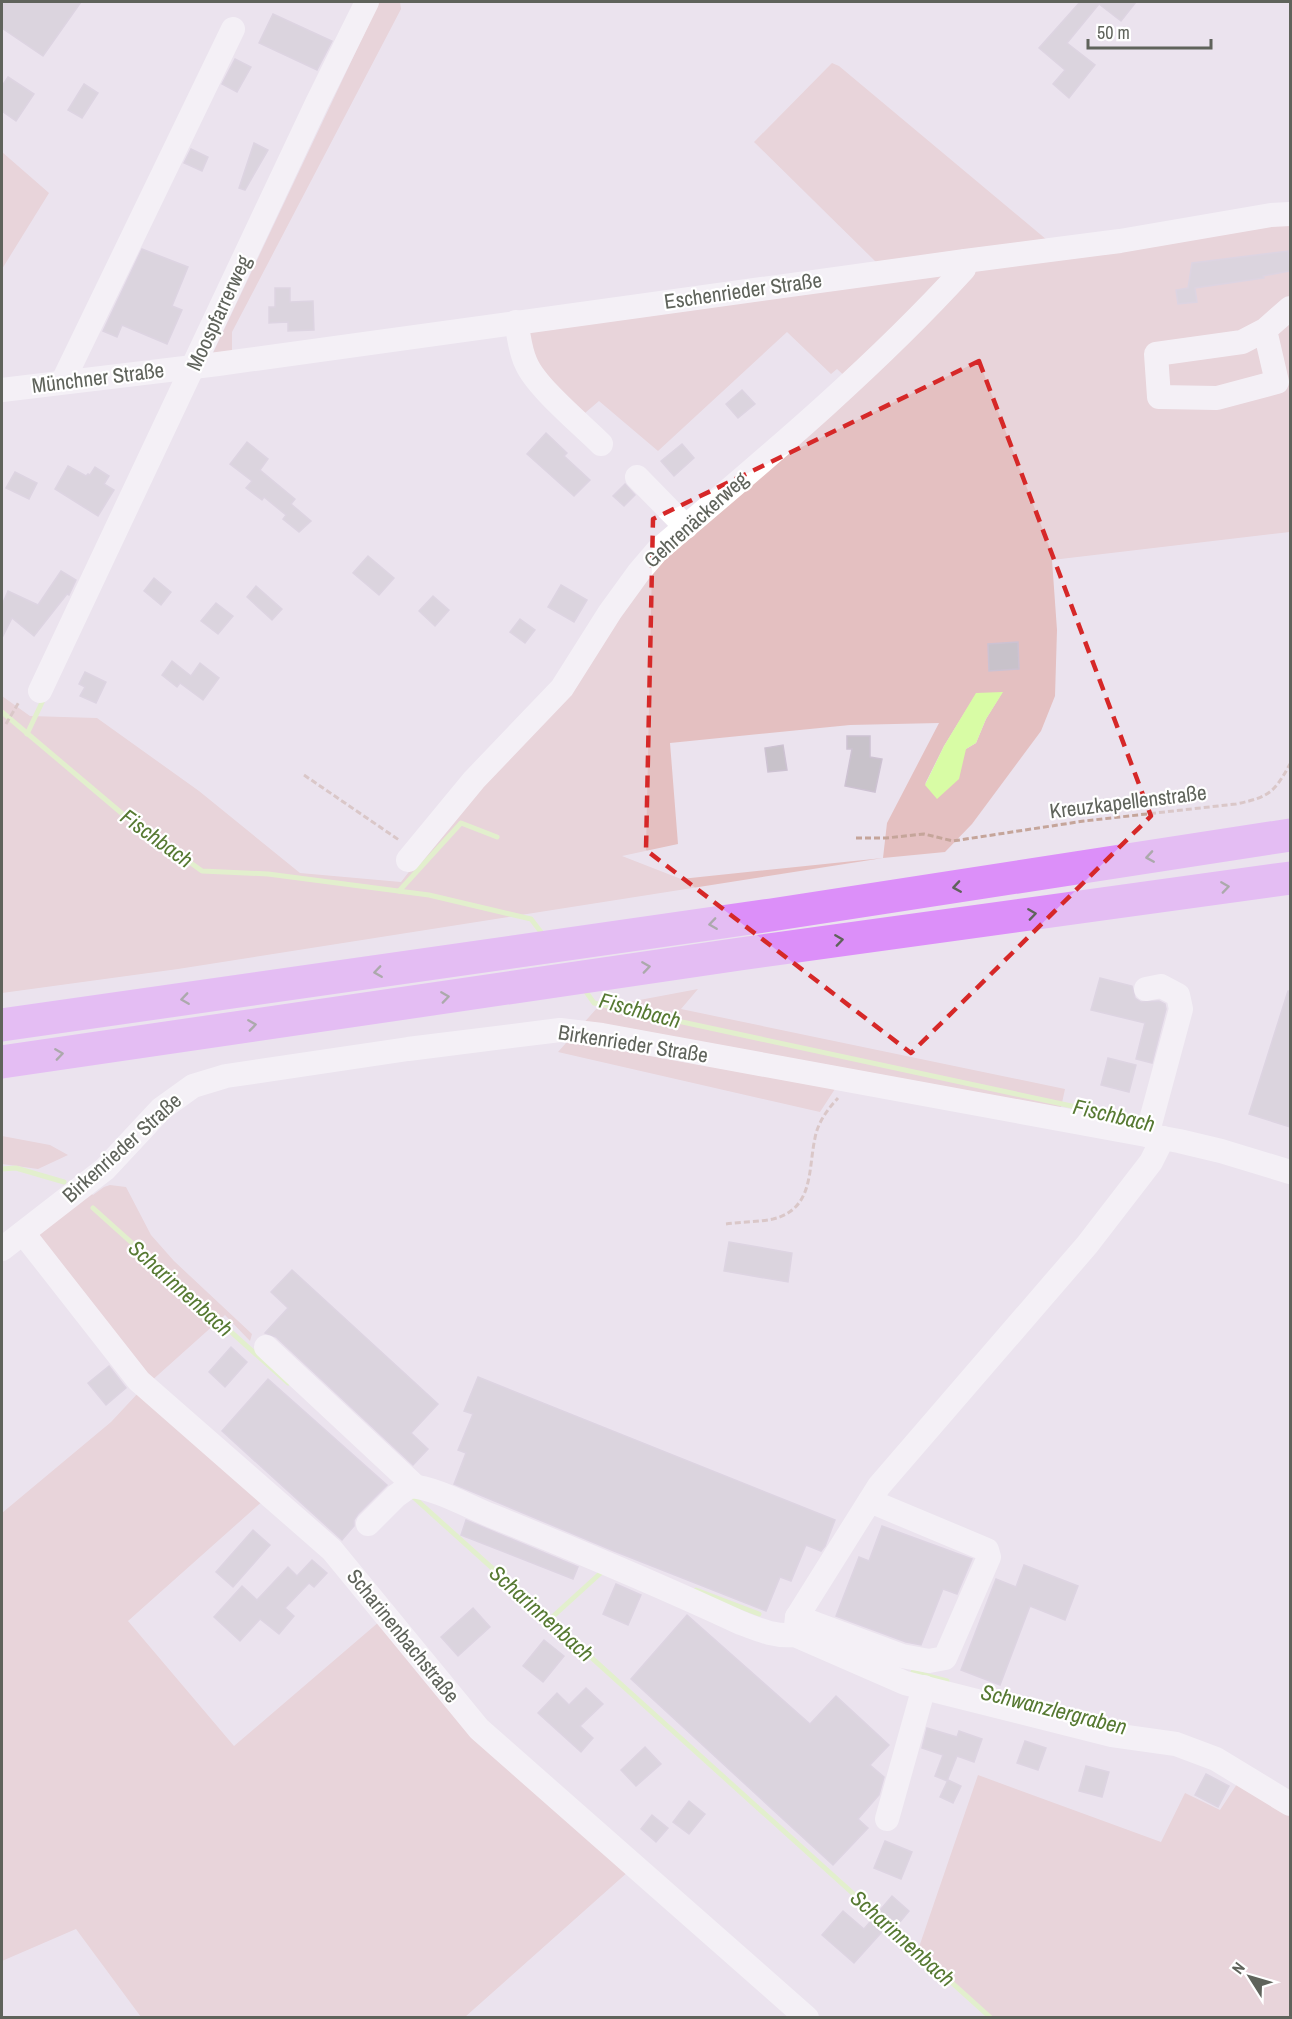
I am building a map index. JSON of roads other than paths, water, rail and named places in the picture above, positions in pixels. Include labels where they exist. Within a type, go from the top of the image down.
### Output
[{"type":"highway","points":[[2,1025],[771,915],[1290,835]]},
{"type":"highway","points":[[2,1062],[576,978],[1290,878]]},
{"type":"street","name":"Moospfarrerweg","points":[[40,691],[317,103],[367,2]]},
{"type":"street","points":[[63,381],[233,29]]},
{"type":"street","name":"Eschenrieder Straße","points":[[194,366],[1120,241],[1271,215],[1290,214]]},
{"type":"street","name":"Gehrenäckerweg","points":[[412,855],[474,780],[562,688],[610,612],[657,551],[844,390],[925,312],[964,269],[965,261]]},
{"type":"street","points":[[1265,330],[1277,382],[1217,398],[1159,397],[1156,354],[1242,342],[1265,330],[1290,308]]},
{"type":"street","points":[[516,322],[526,363],[532,374],[601,444]]},
{"type":"street","name":"Münchner Straße","points":[[2,390],[194,366]]},
{"type":"street","points":[[637,477],[686,527]]},
{"type":"street","points":[[368,1524],[407,1490],[427,1488],[624,1570],[741,1623],[781,1636],[796,1626],[879,1486],[1088,1245],[1151,1162],[1153,1130],[1182,1009],[1178,996],[1161,986],[1146,989]]},
{"type":"street","name":"Birkenrieder Straße","points":[[2,1249],[105,1169],[161,1109],[193,1086],[226,1076],[408,1048],[560,1030],[602,1035],[848,1082],[1153,1130],[1290,1172]]},
{"type":"street","name":"Scharinenbachstraße","points":[[23,1233],[139,1381],[332,1550],[479,1729],[807,2018]]},
{"type":"street","points":[[266,1347],[407,1490]]},
{"type":"street","points":[[796,1626],[902,1656],[929,1661],[945,1658],[988,1557],[987,1550],[870,1501]]},
{"type":"street","points":[[796,1626],[914,1685],[1112,1735],[1176,1744],[1216,1759],[1290,1804]]},
{"type":"street","points":[[887,1819],[914,1685]]},
{"type":"waterway","points":[[27,734],[45,696]]},
{"type":"waterway","name":"Fischbach","points":[[2,712],[125,816],[202,871],[268,874],[429,895],[531,919],[544,936]]},
{"type":"waterway","points":[[399,891],[461,823],[497,837]]},
{"type":"waterway","name":"Fischbach","points":[[584,989],[594,1003],[1146,1122]]},
{"type":"waterway","name":"Scharinnenbach","points":[[2,1169],[16,1168],[64,1182]]},
{"type":"waterway","name":"Scharinnenbach","points":[[93,1208],[288,1383]]},
{"type":"waterway","name":"Scharinnenbach","points":[[410,1494],[991,2018]]},
{"type":"waterway","name":"Schwanzlergraben","points":[[549,1620],[604,1570]]},
{"type":"waterway","name":"Schwanzlergraben","points":[[696,1590],[759,1614]]},
{"type":"waterway","name":"Schwanzlergraben","points":[[913,1672],[947,1681]]}]
